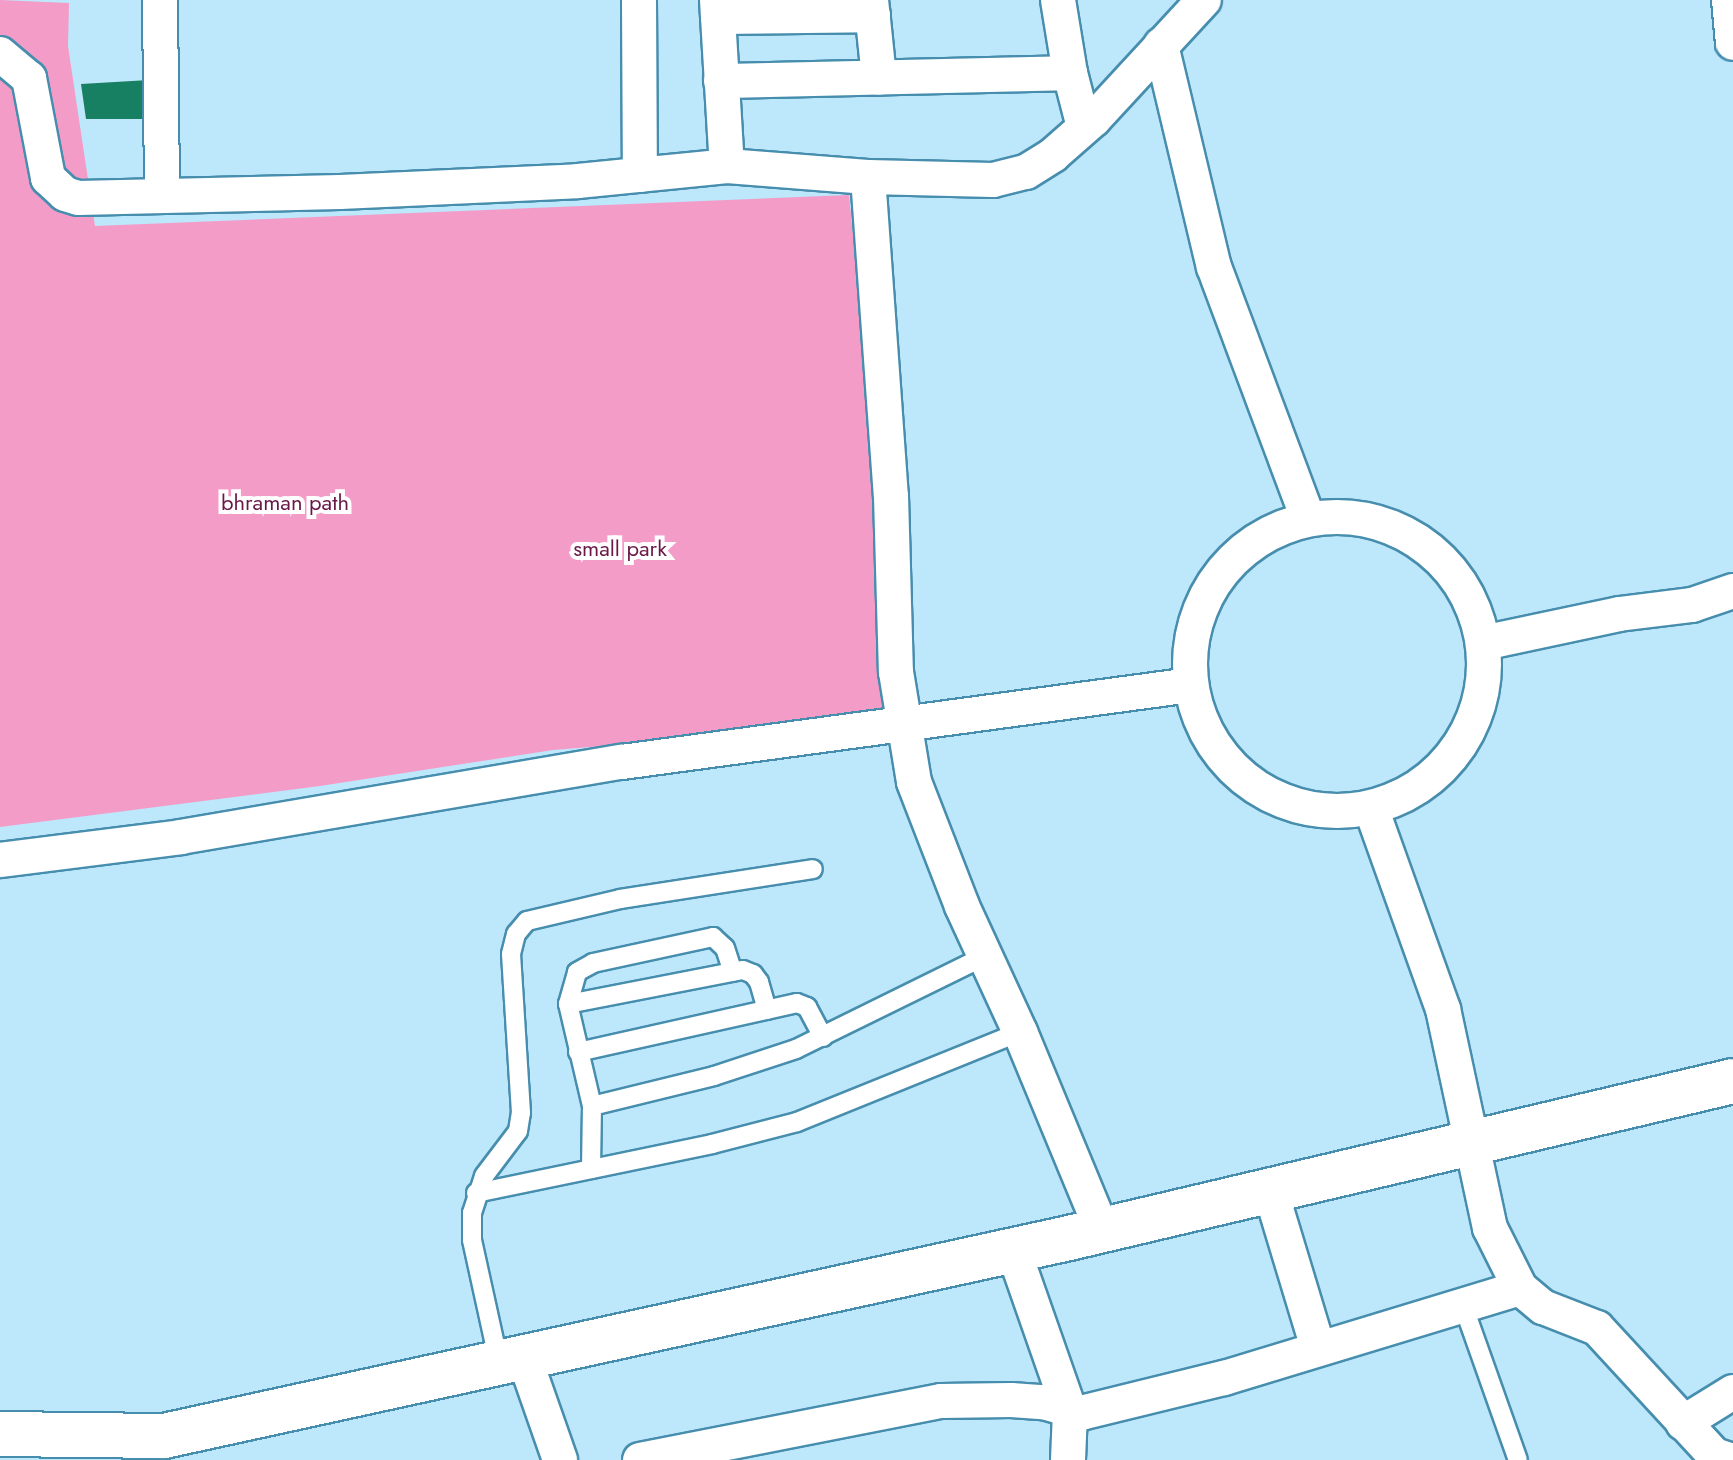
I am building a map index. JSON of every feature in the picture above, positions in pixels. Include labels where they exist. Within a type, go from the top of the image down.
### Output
[{"type":"street","points":[[160,0],[162,196]]},
{"type":"street","points":[[639,0],[640,175]]},
{"type":"street","points":[[1058,0],[1070,73],[1084,127]]},
{"type":"street","points":[[0,54],[29,78],[48,178],[55,187],[78,198],[340,192],[640,175],[727,166],[868,177],[993,180],[1026,172],[1053,155],[1084,127],[1204,0]]},
{"type":"street","points":[[1729,0],[1733,43]]},
{"type":"street","points":[[727,166],[717,9],[872,8],[879,78]]},
{"type":"street","points":[[1161,45],[1194,196],[1214,267],[1308,519]]},
{"type":"street","points":[[721,81],[1070,73]]},
{"type":"street","points":[[868,177],[890,480],[896,672],[914,782],[926,818],[1102,1230]]},
{"type":"street","points":[[1356,517],[1402,531],[1440,559],[1469,598],[1483,643],[1483,680],[1475,716],[1459,748],[1435,775],[1405,795],[1371,808],[1331,811],[1291,804],[1255,786],[1225,758],[1210,736],[1191,685],[1190,653],[1196,621],[1208,592],[1227,566],[1250,544],[1278,528],[1308,519],[1356,517]]},
{"type":"street","points":[[1483,643],[1619,614],[1692,605],[1733,591]]},
{"type":"street","points":[[0,860],[181,837],[622,762],[1191,685]]},
{"type":"street","points":[[1371,808],[1443,1009],[1490,1228],[1520,1288],[1543,1307],[1597,1328],[1717,1458]]},
{"type":"street","points":[[0,1434],[127,1448],[164,1436],[1102,1230],[1469,1141],[1731,1085]]},
{"type":"street","points":[[1270,1189],[1318,1348]]},
{"type":"street","points":[[1013,1249],[1070,1412],[1068,1460]]},
{"type":"street","points":[[640,1460],[941,1401],[1022,1400],[1043,1402],[1081,1413],[1183,1389],[1520,1288]]},
{"type":"street","points":[[512,1360],[560,1460]]},
{"type":"street","points":[[1683,1423],[1733,1392]]},
{"type":"lane","points":[[512,1360],[472,1240],[476,1193],[484,1176],[518,1131],[521,1113],[511,954],[516,934],[527,921],[620,899],[813,869]]},
{"type":"lane","points":[[591,1169],[592,1106],[568,1004],[577,972],[593,963],[713,937],[725,948],[733,972]]},
{"type":"lane","points":[[592,1106],[714,1076],[823,1037],[985,956]]},
{"type":"lane","points":[[568,1004],[733,972],[753,974],[767,1010]]},
{"type":"lane","points":[[578,1052],[797,1003],[807,1007],[823,1037]]},
{"type":"lane","points":[[476,1193],[797,1122],[1020,1032]]},
{"type":"lane","points":[[1463,1305],[1518,1460]]},
{"type":"green space","name":"bhraman path","points":[[0,0],[69,3],[68,46],[95,226],[849,195],[902,722],[553,750],[320,786],[0,827]]},
{"type":"building","points":[[149,80],[146,119],[86,119],[81,84]]},
{"type":"park label","name":"small park","points":[[620,549]]}]
